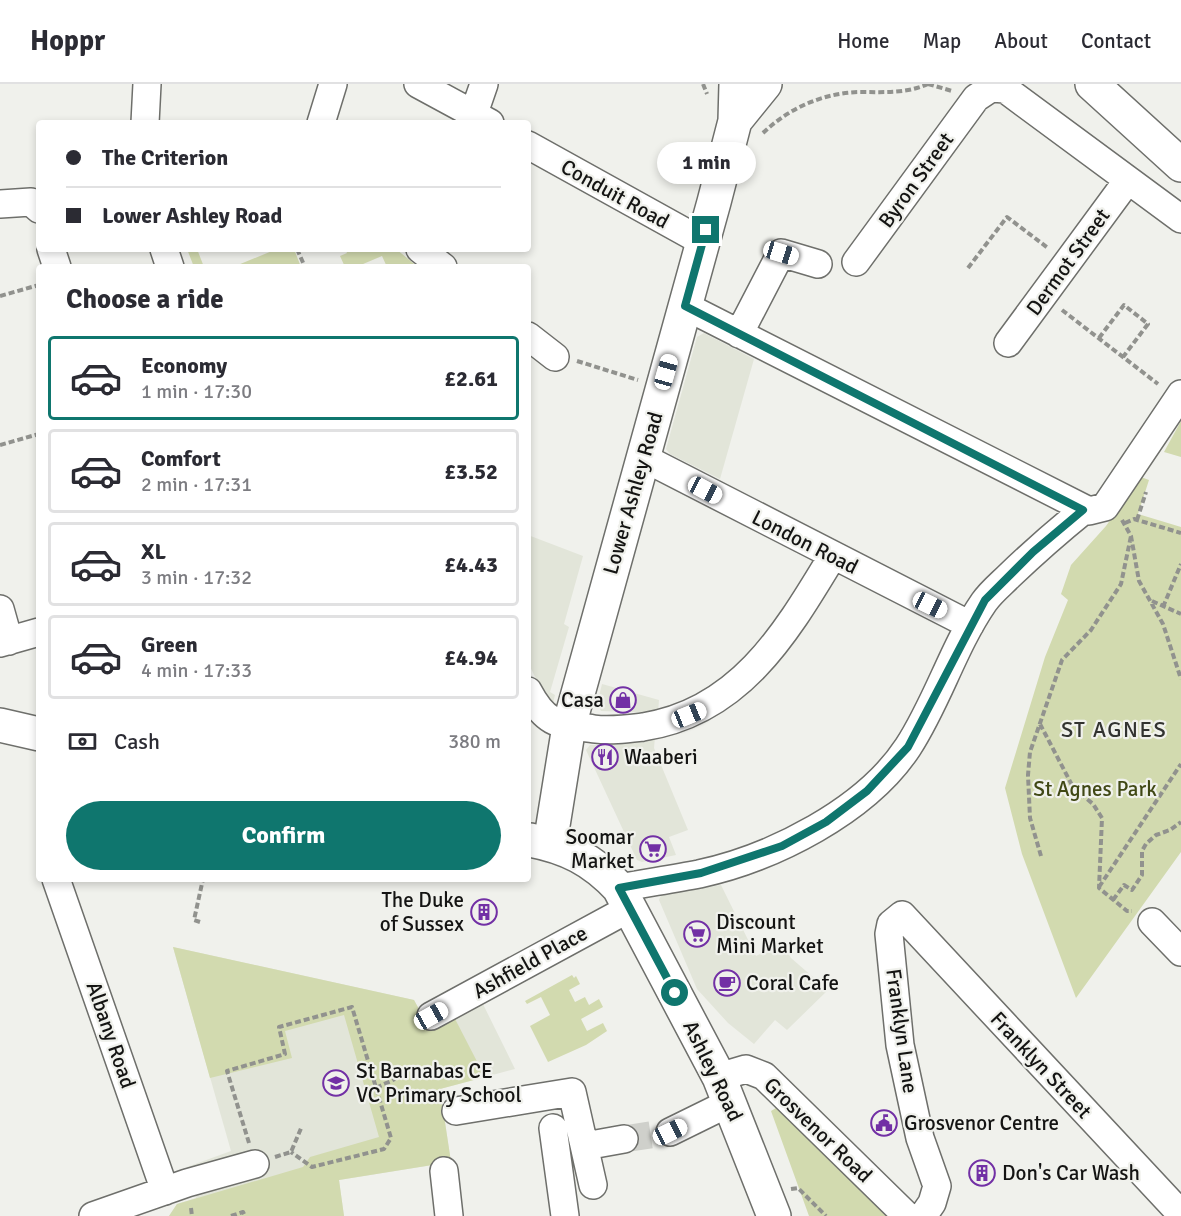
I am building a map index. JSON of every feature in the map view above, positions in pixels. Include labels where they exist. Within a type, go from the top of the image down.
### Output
[{"type":"main road","name":"Lower Ashley Road","points":[[736,84],[748,128]]},
{"type":"main road","name":"Lower Ashley Road","points":[[569,726],[703,242],[765,84]]},
{"type":"main road","points":[[1092,84],[1181,165]]},
{"type":"main road","points":[[0,725],[36,733]]},
{"type":"main road","name":"Ashley Road","points":[[569,726],[539,842],[586,859],[602,869],[624,898],[725,1090],[774,1216]]},
{"type":"street","points":[[145,120],[147,84]]},
{"type":"street","points":[[322,120],[333,84]]},
{"type":"street","points":[[418,84],[482,118],[484,84]]},
{"type":"street","name":"Byron Street","points":[[856,262],[976,98],[991,88],[1005,89],[1128,180]]},
{"type":"street","name":"Conduit Road","points":[[531,147],[703,242]]},
{"type":"street","points":[[1128,180],[1181,219]]},
{"type":"street","name":"Dermot Street","points":[[1008,343],[1128,180]]},
{"type":"street","points":[[0,204],[35,206]]},
{"type":"street","points":[[424,252],[439,264]]},
{"type":"street","points":[[739,334],[781,253],[818,264]]},
{"type":"street","points":[[685,306],[1104,513]]},
{"type":"street","points":[[531,338],[555,357]]},
{"type":"street","name":"Ashfield Place","points":[[431,1016],[624,898],[782,846],[834,816],[867,791],[908,747],[941,689],[970,625],[985,600],[1033,552],[1104,513],[1179,397]]},
{"type":"street","name":"London Road","points":[[642,457],[832,557],[970,625]]},
{"type":"street","points":[[531,696],[543,716],[569,726],[612,731],[670,723],[707,707],[740,682],[770,651],[798,612],[832,557]]},
{"type":"street","points":[[0,609],[5,642],[36,633]]},
{"type":"street","name":"Albany Road","points":[[57,882],[165,1191]]},
{"type":"street","name":"Franklyn Street","points":[[902,915],[1181,1214]]},
{"type":"street","name":"Franklyn Lane","points":[[902,915],[891,924],[889,934],[900,1045],[920,1138],[937,1186],[932,1203],[923,1216]]},
{"type":"street","points":[[1152,922],[1181,952]]},
{"type":"street","name":"Grosvenor Road","points":[[670,1132],[725,1090],[746,1069],[765,1076],[907,1216]]},
{"type":"street","points":[[456,1111],[572,1092],[593,1185]]},
{"type":"street","points":[[553,1128],[565,1216]]},
{"type":"street","points":[[585,1146],[624,1139]]},
{"type":"street","points":[[93,1216],[255,1164]]},
{"type":"street","points":[[444,1171],[449,1216]]},
{"type":"path","points":[[748,128],[814,100],[848,93],[908,91],[928,84]]},
{"type":"path","points":[[968,268],[1007,217],[1068,262]]},
{"type":"path","points":[[0,296],[36,286]]},
{"type":"path","points":[[1043,296],[1179,397]]},
{"type":"path","points":[[1099,339],[1124,305],[1148,324],[1123,357]]},
{"type":"path","points":[[555,357],[570,359],[662,387]]},
{"type":"path","points":[[0,445],[36,435]]},
{"type":"path","points":[[1104,513],[1181,533]]},
{"type":"path","points":[[1104,513],[1131,536],[1139,581],[1163,624],[1181,679]]},
{"type":"path","points":[[1041,856],[1030,818],[1028,775],[1030,752],[1062,660],[1091,630],[1121,584],[1131,536]]},
{"type":"path","points":[[1162,607],[1181,564]]},
{"type":"path","points":[[1150,600],[1181,614]]},
{"type":"path","points":[[1040,723],[1073,788],[1093,804],[1102,818],[1099,888]]},
{"type":"path","points":[[1099,888],[1181,764]]},
{"type":"path","points":[[1113,900],[1124,885],[1132,890],[1140,879],[1142,851],[1151,839],[1176,827],[1181,822]]},
{"type":"path","points":[[200,922],[194,921],[202,882]]},
{"type":"path","points":[[1099,888],[1128,911],[1141,911],[1152,922]]},
{"type":"path","points":[[291,1152],[312,1167],[384,1149],[391,1138],[352,1007],[279,1027],[285,1054],[227,1071],[255,1164],[291,1152],[302,1126]]},
{"type":"path","points":[[376,1088],[395,1079]]},
{"type":"path","points":[[231,1216],[243,1212],[245,1216]]},
{"type":"shaded area","points":[[704,333],[754,359],[720,479],[670,454],[666,449],[697,337]]},
{"type":"shaded area","points":[[531,536],[583,556],[564,624],[569,627],[550,692],[555,695],[553,703],[546,698],[531,669]]},
{"type":"shaded area","name":"Casa","points":[[602,684],[659,700],[658,713],[601,711],[597,704]]},
{"type":"shaded area","points":[[655,737],[654,748],[688,830],[669,837],[676,855],[642,862],[637,860],[586,750],[590,745],[615,745]]},
{"type":"shaded area","points":[[721,885],[756,956],[782,943],[791,958],[828,990],[787,1030],[775,1020],[754,1044],[728,1023],[697,989],[659,900],[661,895]]},
{"type":"shaded area","name":"St Barnabas CE VC Primary School","points":[[173,947],[414,1000],[428,1026],[480,998],[515,1069],[440,1089],[451,1162],[339,1180],[344,1216],[169,1216],[177,1204],[196,1198],[187,1167],[231,1151]]},
{"type":"green space","points":[[188,252],[198,252],[203,264],[193,264]]},
{"type":"green space","points":[[270,252],[295,252],[300,264],[240,264]]},
{"type":"green space","points":[[400,252],[414,264],[386,264],[382,256],[363,264],[344,264],[340,256],[347,253]]},
{"type":"green space","points":[[1181,421],[1181,457],[1164,452]]},
{"type":"green space","name":"St Agnes Park","points":[[1141,477],[1149,480],[1138,514],[1181,527],[1181,852],[1076,998],[1022,854],[1005,788],[1045,657],[1068,600],[1061,594],[1071,565],[1106,526]]},
{"type":"green space","name":"St Barnabas CE VC Primary School","points":[[173,947],[414,1000],[428,1026],[452,1013],[485,1077],[440,1089],[451,1162],[339,1180],[344,1216],[169,1216],[177,1204],[303,1167],[310,1157],[379,1137],[344,1015],[285,1031],[292,1058],[210,1078]]},
{"type":"green space","points":[[572,975],[574,978],[576,976],[580,984],[569,990],[575,1002],[585,997],[589,1005],[599,999],[603,1007],[581,1019],[587,1031],[603,1023],[607,1031],[586,1045],[548,1062],[530,1026],[550,1015],[541,997],[527,1004],[525,1001]]},
{"type":"green space","points":[[776,1108],[886,1216],[809,1216],[771,1111]]},
{"type":"tunnel","points":[[624,1139],[670,1132]]},
{"type":"place","name":"Casa","points":[[623,700]]},
{"type":"place","name":"Waaberi","points":[[605,757]]},
{"type":"place","name":"Soomar Market","points":[[653,849]]},
{"type":"place","name":"The Duke of Sussex","points":[[484,912]]},
{"type":"place","name":"Discount Mini Market","points":[[697,934]]},
{"type":"place","name":"Coral Cafe","points":[[727,983]]},
{"type":"place","name":"St Barnabas CE VC Primary School","points":[[336,1083]]},
{"type":"place","name":"Grosvenor Centre","points":[[884,1123]]},
{"type":"place","name":"Don's Car Wash","points":[[982,1173]]},
{"type":"district","name":"ST AGNES","points":[[1114,729]]},
{"type":"route","points":[[675,993],[619,888],[701,873],[782,846],[826,822],[867,791],[888,772],[908,747],[941,689],[970,625],[985,600],[1033,552],[1083,510],[685,306],[706,230]]}]
